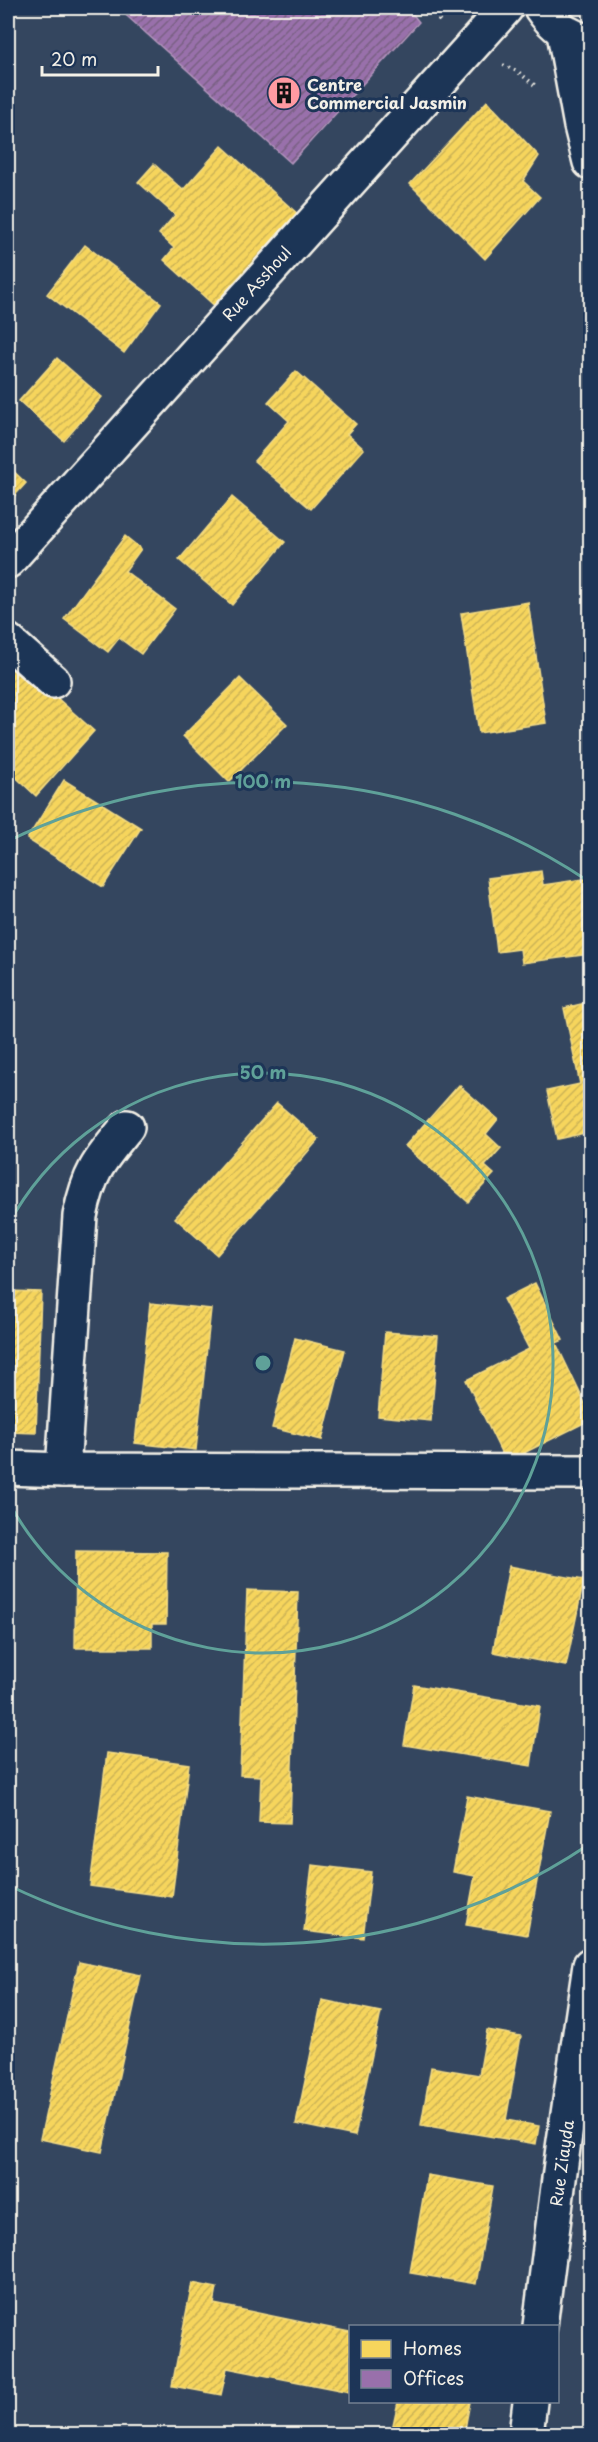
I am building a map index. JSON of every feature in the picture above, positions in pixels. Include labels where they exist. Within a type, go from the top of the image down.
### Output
[{"type":"street","name":"Rue Asshoul","points":[[8,561],[467,48],[506,8]]},
{"type":"street","points":[[540,8],[548,19],[577,38],[581,126],[591,162]]},
{"type":"street","points":[[8,641],[52,681]]},
{"type":"street","points":[[63,1470],[80,1216],[86,1185],[99,1161],[128,1127]]},
{"type":"street","points":[[8,1468],[591,1472]]},
{"type":"street","name":"Rue Ziayda","points":[[540,2325],[563,2148],[591,1965]]},
{"type":"street","points":[[526,2434],[530,2403]]},
{"type":"path","points":[[441,8],[439,20],[485,65],[496,63],[507,66],[544,93]]},
{"type":"building: Homes","points":[[487,101],[539,156],[523,181],[540,197],[485,259],[410,184]]},
{"type":"building: Homes","points":[[222,146],[299,215],[219,310],[164,260],[174,248],[159,234],[175,215],[138,182],[154,164],[183,190]]},
{"type":"building: Homes","points":[[85,245],[161,303],[124,353],[47,294]]},
{"type":"building: Homes","points":[[57,358],[102,397],[64,441],[19,401]]},
{"type":"building: Homes","points":[[296,371],[356,424],[347,434],[364,449],[311,509],[254,461],[289,421],[268,402]]},
{"type":"building: Homes","points":[[8,466],[26,483],[8,503]]},
{"type":"building: Homes","points":[[232,497],[285,542],[232,605],[179,560]]},
{"type":"building: Homes","points":[[125,536],[141,549],[125,571],[175,609],[141,654],[119,638],[108,652],[64,619]]},
{"type":"building: Homes","points":[[528,602],[546,723],[479,733],[461,613]]},
{"type":"building: Homes","points":[[8,648],[36,679],[94,731],[36,796],[8,770]]},
{"type":"building: Homes","points":[[240,678],[287,724],[229,782],[183,736]]},
{"type":"building: Homes","points":[[64,780],[141,828],[103,887],[27,839]]},
{"type":"building: Homes","points":[[541,871],[543,885],[590,878],[590,954],[522,963],[520,949],[497,952],[488,878]]},
{"type":"building: Homes","points":[[590,1002],[590,1132],[557,1139],[547,1091],[580,1084],[564,1008]]},
{"type":"building: Homes","points":[[459,1085],[498,1119],[486,1134],[501,1148],[485,1166],[494,1174],[468,1202],[405,1146]]},
{"type":"building: Homes","points":[[277,1103],[319,1139],[217,1255],[175,1218]]},
{"type":"building: Homes","points":[[535,1283],[563,1340],[556,1343],[590,1414],[590,1420],[506,1462],[466,1380],[529,1349],[503,1299]]},
{"type":"building: Homes","points":[[8,1291],[41,1292],[36,1433],[8,1432]]},
{"type":"building: Homes","points":[[150,1303],[211,1309],[196,1450],[135,1443]]},
{"type":"building: Homes","points":[[385,1332],[438,1336],[431,1421],[378,1416]]},
{"type":"building: Homes","points":[[295,1338],[345,1350],[322,1440],[272,1428]]},
{"type":"building: Homes","points":[[76,1551],[167,1552],[166,1624],[152,1624],[152,1648],[75,1648]]},
{"type":"building: Homes","points":[[509,1566],[584,1580],[566,1666],[493,1652]]},
{"type":"building: Homes","points":[[247,1590],[298,1592],[290,1823],[259,1822],[261,1776],[240,1775]]},
{"type":"building: Homes","points":[[414,1685],[540,1706],[531,1766],[404,1745]]},
{"type":"building: Homes","points":[[107,1753],[189,1764],[172,1897],[90,1886]]},
{"type":"building: Homes","points":[[467,1796],[550,1811],[527,1935],[466,1925],[475,1876],[453,1872]]},
{"type":"building: Homes","points":[[312,1865],[371,1872],[363,1938],[304,1931]]},
{"type":"building: Homes","points":[[79,1962],[141,1975],[102,2152],[40,2139]]},
{"type":"building: Homes","points":[[322,2000],[381,2012],[355,2136],[296,2124]]},
{"type":"building: Homes","points":[[487,2030],[521,2036],[506,2120],[539,2126],[536,2144],[421,2125],[431,2067],[479,2075]]},
{"type":"building: Homes","points":[[427,2175],[493,2186],[476,2284],[410,2273]]},
{"type":"building: Homes","points":[[192,2283],[217,2288],[214,2304],[349,2332],[349,2392],[227,2368],[221,2395],[172,2386]]},
{"type":"building: Homes","points":[[398,2403],[470,2403],[464,2434],[391,2434]]},
{"type":"building: Offices","name":"Centre Commercial Jasmin","points":[[118,8],[412,8],[411,12],[419,22],[291,163]]},
{"type":"place","name":"Centre Commercial Jasmin","points":[[284,93]]}]
